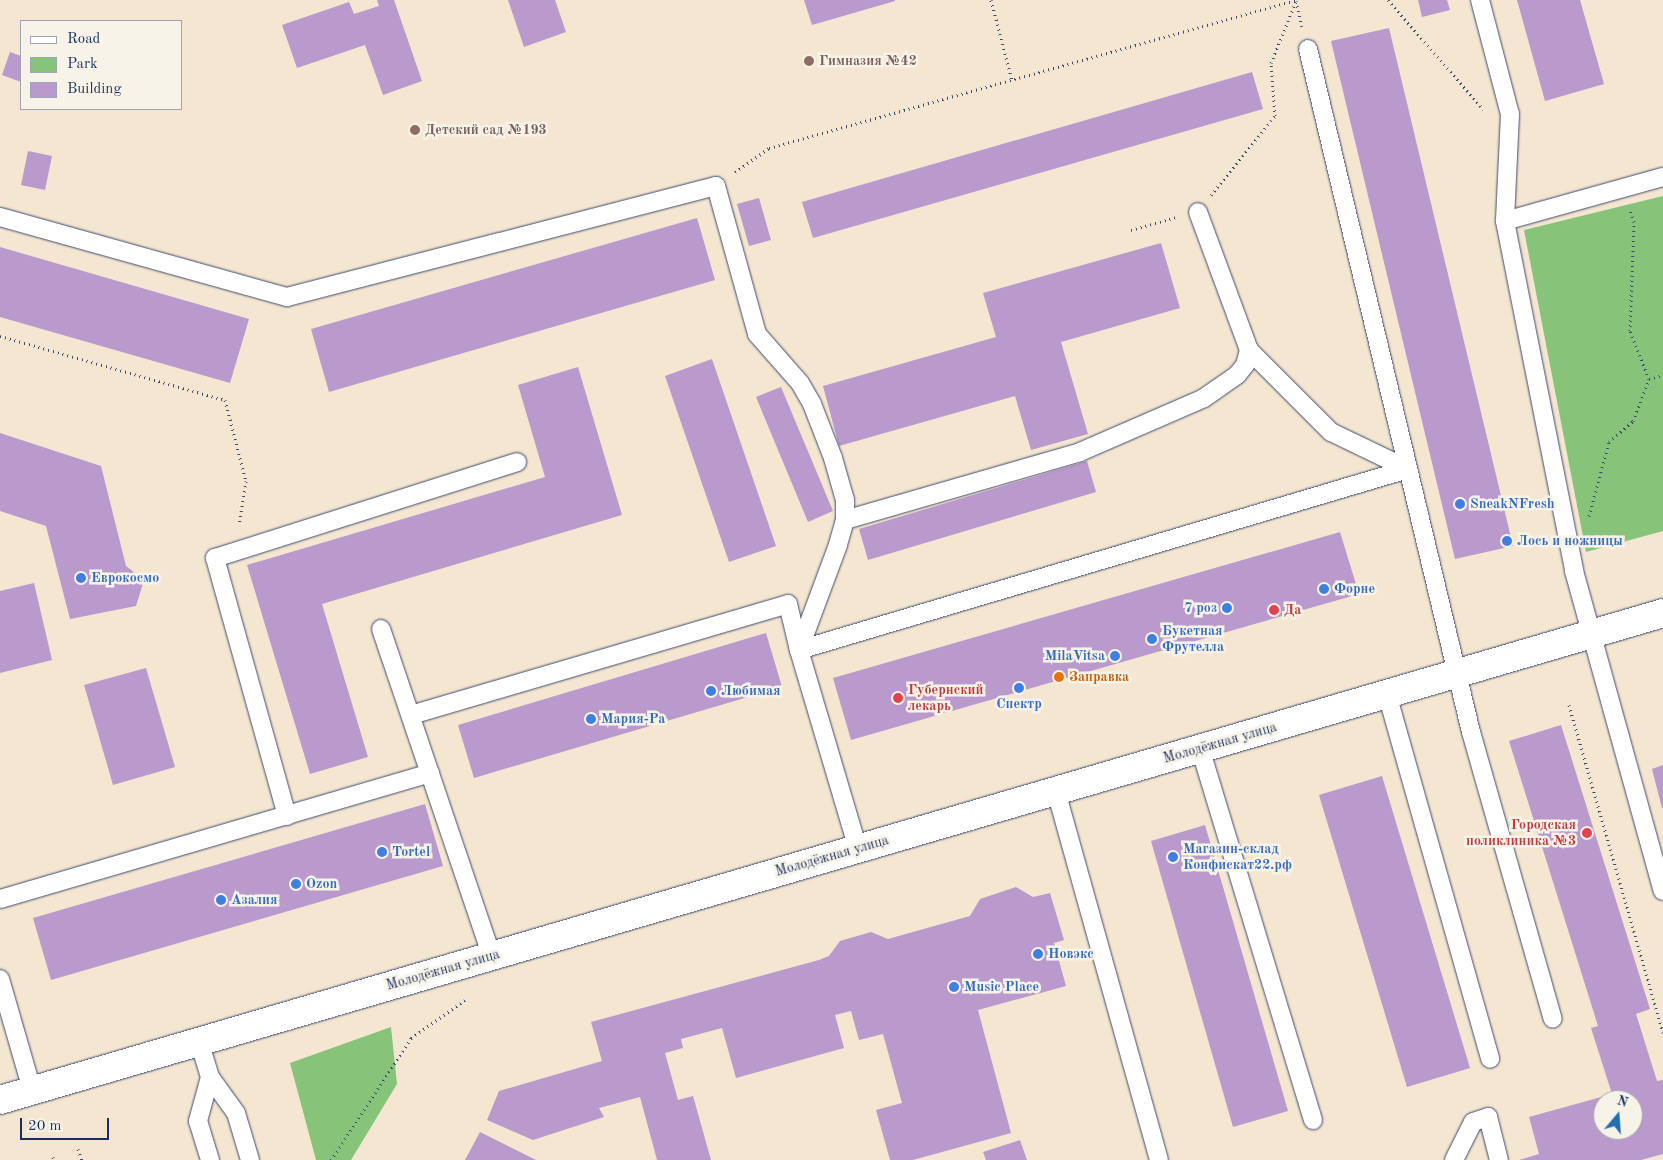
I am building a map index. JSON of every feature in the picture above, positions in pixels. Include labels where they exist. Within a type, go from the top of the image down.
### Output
[{"type":"street","name":"Молодёжная улица","points":[[0,1100],[1663,613]]},
{"type":"lane","points":[[1480,0],[1510,114],[1505,221],[1572,561],[1591,634],[1660,872],[1663,890]]},
{"type":"lane","points":[[1308,49],[1470,732],[1553,1019]]},
{"type":"lane","points":[[1505,221],[1663,177]]},
{"type":"lane","points":[[0,217],[287,297],[716,186],[757,334],[800,384],[812,404],[833,458],[845,500],[845,520],[799,650]]},
{"type":"lane","points":[[1198,212],[1249,350],[1331,432],[1344,441],[1408,469]]},
{"type":"lane","points":[[845,520],[1080,452],[1132,431],[1212,392],[1237,375],[1245,366],[1249,350]]},
{"type":"lane","points":[[288,816],[215,558],[517,462]]},
{"type":"lane","points":[[799,650],[1408,469]]},
{"type":"lane","points":[[411,715],[788,604],[799,650],[858,849]]},
{"type":"lane","points":[[381,629],[492,956]]},
{"type":"lane","points":[[1387,694],[1490,1059]]},
{"type":"lane","points":[[1200,748],[1313,1120]]},
{"type":"lane","points":[[0,899],[430,773]]},
{"type":"lane","points":[[1056,791],[1159,1160]]},
{"type":"lane","points":[[0,980],[32,1090]]},
{"type":"lane","points":[[200,1041],[210,1078],[236,1113],[250,1160]]},
{"type":"lane","points":[[210,1078],[198,1121],[210,1160]]},
{"type":"lane","points":[[1454,1160],[1473,1122],[1488,1117],[1499,1160]]},
{"type":"path","points":[[991,0],[1012,80]]},
{"type":"path","points":[[716,186],[769,148],[1296,0]]},
{"type":"path","points":[[1131,230],[1198,212],[1275,116],[1271,63],[1296,0]]},
{"type":"path","points":[[1388,0],[1474,98]]},
{"type":"path","points":[[1587,525],[1609,442],[1633,421],[1649,378],[1630,331],[1634,222],[1624,188]]},
{"type":"path","points":[[0,336],[225,400],[246,481]]},
{"type":"path","points":[[1649,378],[1663,375]]},
{"type":"path","points":[[1569,705],[1663,1033]]},
{"type":"path","points":[[331,1160],[411,1038],[466,1000]]},
{"type":"path","points":[[78,1149],[82,1160]]},
{"type":"green space","points":[[1663,196],[1663,531],[1586,552],[1524,230]]},
{"type":"green space","points":[[391,1027],[397,1084],[351,1160],[316,1160],[290,1063]]},
{"type":"building","points":[[377,0],[394,0],[422,81],[383,95],[365,45],[297,68],[282,25],[349,2],[354,14],[379,6]]},
{"type":"building","points":[[508,0],[555,0],[566,32],[524,47]]},
{"type":"building","points":[[804,0],[895,0],[895,1],[812,25]]},
{"type":"building","points":[[1418,0],[1447,0],[1450,10],[1422,17]]},
{"type":"building","points":[[1517,0],[1580,0],[1604,84],[1545,101]]},
{"type":"building","points":[[1389,28],[1513,546],[1455,559],[1331,41]]},
{"type":"building","points":[[10,52],[20,56],[20,82],[2,75]]},
{"type":"building","points":[[1252,72],[1263,109],[813,238],[802,202]]},
{"type":"building","points":[[28,151],[52,156],[45,190],[21,185]]},
{"type":"building","points":[[759,198],[771,240],[749,246],[737,204]]},
{"type":"building","points":[[697,218],[715,280],[329,392],[311,329]]},
{"type":"building","points":[[1161,243],[1180,308],[1061,342],[1088,434],[1031,450],[1015,396],[839,446],[823,386],[996,337],[983,293]]},
{"type":"building","points":[[0,247],[249,319],[230,383],[0,317]]},
{"type":"building","points":[[712,359],[776,546],[729,562],[665,376]]},
{"type":"building","points":[[578,367],[622,515],[322,604],[368,757],[310,774],[247,565],[545,477],[518,385]]},
{"type":"building","points":[[781,387],[833,511],[808,522],[756,397]]},
{"type":"building","points":[[0,433],[101,466],[126,566],[144,580],[136,606],[70,619],[46,526],[0,511]]},
{"type":"building","points":[[1087,461],[1096,492],[868,560],[859,529]]},
{"type":"building","points":[[1340,532],[1359,594],[851,740],[833,678]]},
{"type":"building","points":[[34,583],[52,660],[0,673],[0,591]]},
{"type":"building","points":[[766,633],[782,687],[474,778],[458,725]]},
{"type":"building","points":[[146,668],[175,767],[113,785],[84,685]]},
{"type":"building","points":[[1561,725],[1650,1009],[1636,1014],[1657,1081],[1663,1080],[1663,1154],[1641,1160],[1519,1160],[1539,1154],[1529,1117],[1593,1099],[1593,1140],[1643,1140],[1643,1090],[1611,1090],[1591,1028],[1598,1026],[1509,741]]},
{"type":"building","points":[[1663,765],[1663,808],[1662,808],[1652,769]]},
{"type":"building","points":[[1382,776],[1470,1068],[1407,1087],[1319,795]]},
{"type":"building","points":[[425,804],[443,866],[51,980],[33,918]]},
{"type":"building","points":[[1205,825],[1288,1111],[1233,1127],[1151,841]]},
{"type":"building","points":[[1016,887],[1033,897],[1050,893],[1064,940],[1054,943],[1066,986],[978,1010],[1011,1133],[913,1160],[890,1160],[876,1110],[902,1103],[883,1034],[859,1040],[851,1011],[835,1015],[844,1048],[736,1078],[722,1028],[681,1039],[683,1048],[665,1053],[678,1100],[693,1096],[711,1160],[657,1160],[640,1097],[599,1108],[604,1117],[533,1140],[487,1120],[499,1091],[602,1061],[591,1022],[819,960],[829,956],[840,941],[871,932],[888,939],[970,916],[980,899]]},
{"type":"building","points":[[480,1132],[536,1160],[465,1160]]},
{"type":"building","points":[[1020,1140],[1027,1160],[986,1160],[983,1152]]},
{"type":"place","name":"Гимназия №42","points":[[809,61]]},
{"type":"place","name":"Детский сад №193","points":[[415,130]]},
{"type":"place","name":"SneakNFresh","points":[[1460,504]]},
{"type":"place","name":"Лось и ножницы","points":[[1507,541]]},
{"type":"place","name":"Еврокосмо","points":[[81,578]]},
{"type":"place","name":"Форне","points":[[1324,589]]},
{"type":"place","name":"7 роз","points":[[1227,608]]},
{"type":"place","name":"Да","points":[[1274,610]]},
{"type":"place","name":"Букетная Фрутелла","points":[[1152,639]]},
{"type":"place","name":"MilaVitsa","points":[[1115,656]]},
{"type":"place","name":"Заправка","points":[[1059,677]]},
{"type":"place","name":"Спектр","points":[[1019,688]]},
{"type":"place","name":"Любимая","points":[[711,691]]},
{"type":"place","name":"Губернский лекарь","points":[[898,698]]},
{"type":"place","name":"Мария-Ра","points":[[591,719]]},
{"type":"place","name":"Городская поликлиника №3","points":[[1587,833]]},
{"type":"place","name":"Tortel","points":[[382,852]]},
{"type":"place","name":"Магазин-склад Конфискат22.рф","points":[[1173,857]]},
{"type":"place","name":"Ozon","points":[[296,884]]},
{"type":"place","name":"Азалия","points":[[221,900]]},
{"type":"place","name":"Новэкс","points":[[1038,954]]},
{"type":"place","name":"Music Place","points":[[954,987]]}]
